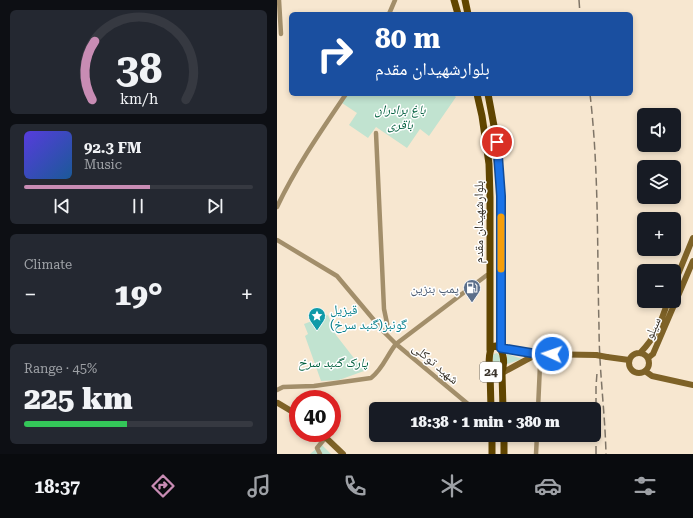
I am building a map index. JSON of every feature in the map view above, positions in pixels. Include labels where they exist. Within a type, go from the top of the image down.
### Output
[{"type":"main road","points":[[454,0],[457,12]]},
{"type":"main road","points":[[465,0],[468,12]]},
{"type":"main road","name":"بلوارشهیدان مقدم","points":[[477,96],[489,162],[490,350]]},
{"type":"main road","name":"بلوارشهیدان مقدم","points":[[487,96],[497,142],[501,196],[501,348]]},
{"type":"main road","name":"24","points":[[491,402],[490,350],[494,346],[498,346],[501,348],[503,358],[503,402]]},
{"type":"main road","name":"24","points":[[490,371],[496,376],[502,373]]},
{"type":"main road","points":[[492,442],[492,454]]},
{"type":"main road","points":[[504,442],[504,454]]},
{"type":"street","points":[[279,0],[281,34]]},
{"type":"street","points":[[390,12],[395,0]]},
{"type":"street","points":[[277,207],[302,159],[345,96]]},
{"type":"street","points":[[376,133],[384,309],[388,328]]},
{"type":"street","points":[[681,267],[693,238]]},
{"type":"street","name":"شهید توکلی","points":[[277,240],[337,276],[396,344],[466,402]]},
{"type":"street","name":"سیلو","points":[[639,353],[650,343],[666,316],[693,261]]},
{"type":"street","points":[[277,390],[283,387],[321,385],[371,378],[377,373],[396,344],[487,275],[490,275]]},
{"type":"street","name":"سیلو","points":[[648,358],[653,354],[666,316],[667,308]]},
{"type":"street","points":[[501,348],[537,354],[596,355],[629,360]]},
{"type":"street","points":[[643,353],[648,358],[649,364],[645,371],[640,374],[633,372],[629,366],[629,360],[633,354],[643,353]]},
{"type":"street","points":[[502,373],[537,354]]},
{"type":"street","points":[[538,402],[540,365]]},
{"type":"street","points":[[645,371],[652,376],[693,385]]},
{"type":"street","points":[[277,402],[289,409]]},
{"type":"street","points":[[320,442],[317,448],[320,454]]},
{"type":"street","points":[[330,442],[343,454]]},
{"type":"street","points":[[536,454],[537,442]]},
{"type":"green space","name":"باغ برادران باقری","points":[[347,96],[456,97],[429,136],[420,129],[407,148],[376,127],[368,138],[349,125],[357,113],[342,103]]},
{"type":"green space","name":"پارک گنبد سرخ","points":[[328,315],[336,335],[364,371],[339,380],[321,381],[305,336],[308,334],[304,324]]},
{"type":"green space","points":[[497,353],[500,356],[499,366],[493,364],[493,356]]},
{"type":"green space","points":[[507,354],[522,359],[507,364]]},
{"type":"green space","points":[[319,442],[331,454],[310,454],[317,448]]},
{"type":"railway","points":[[579,0],[580,12]]},
{"type":"railway","points":[[590,96],[595,152],[599,343],[606,454]]},
{"type":"railway","points":[[596,454],[597,373]]},
{"type":"slow traffic","points":[[501,217],[501,269]]},
{"type":"place","name":"پمپ بنزین","points":[[472,303]]},
{"type":"place","name":"قیزیل گونبز(گنبد سرخ)","points":[[317,331]]},
{"type":"route","points":[[497,142],[501,196],[501,348],[537,354],[552,354]]}]
